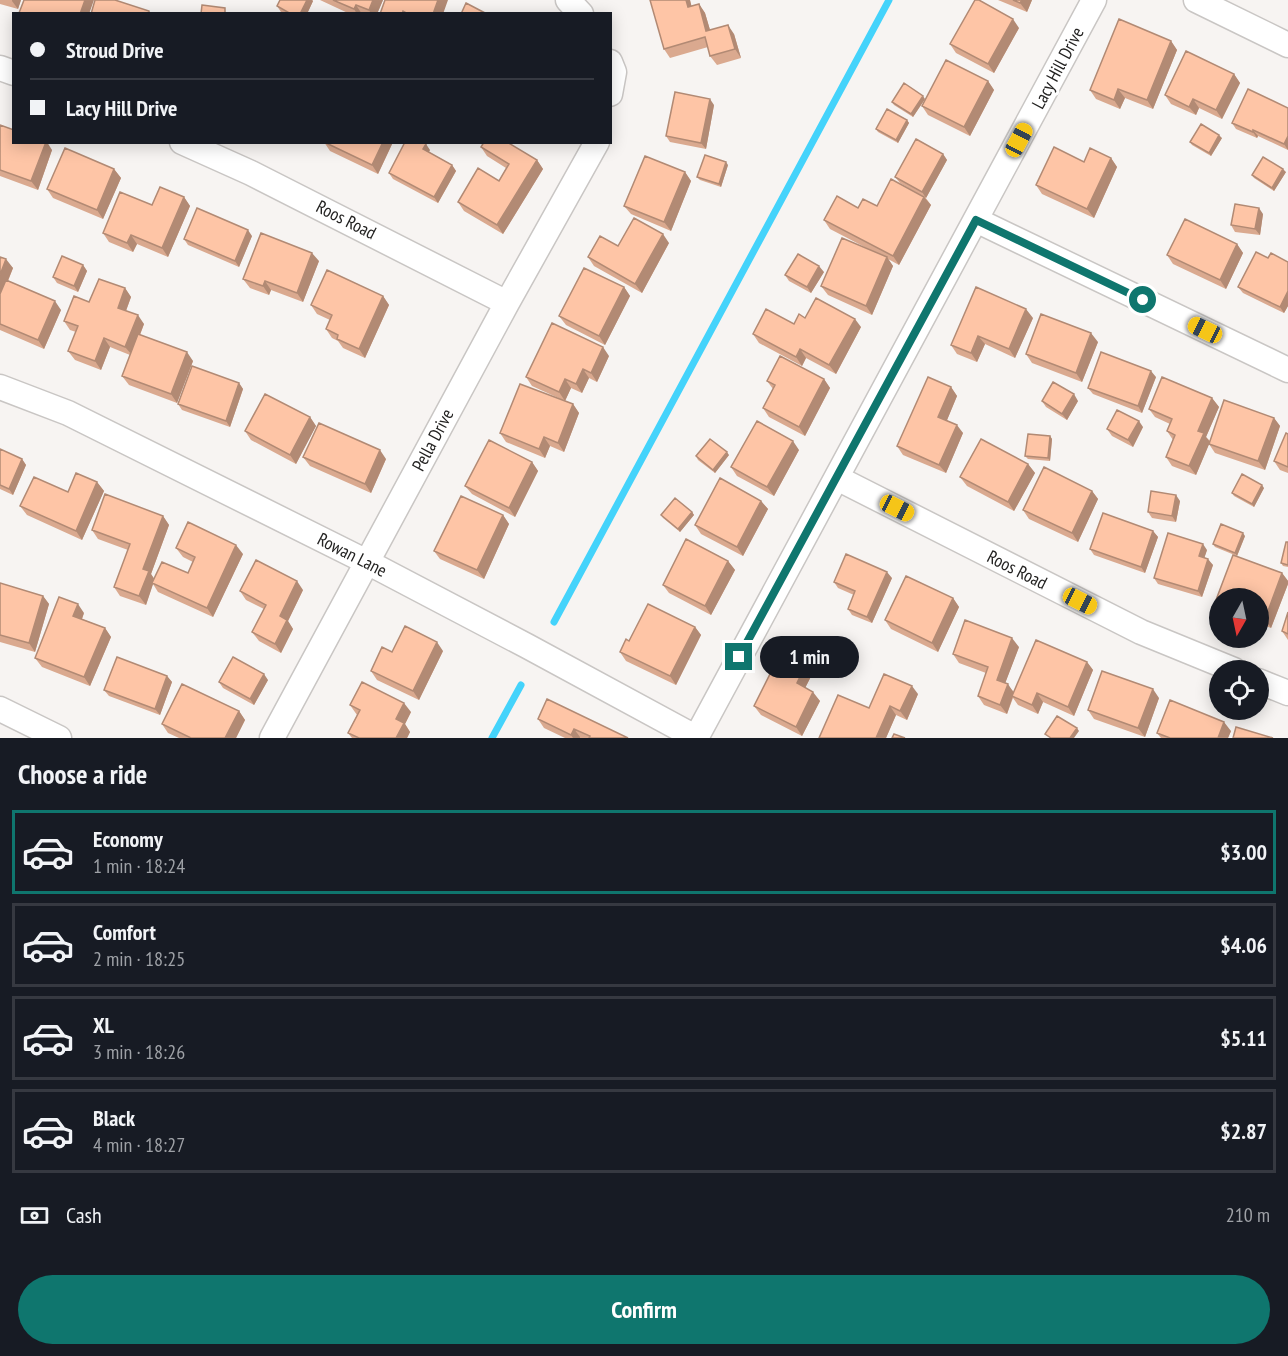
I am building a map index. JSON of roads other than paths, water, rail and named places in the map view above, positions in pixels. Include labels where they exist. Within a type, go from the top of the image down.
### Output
[{"type":"street","points":[[568,0],[579,12]]},
{"type":"street","name":"Lacy Hill Drive","points":[[696,738],[1094,0]]},
{"type":"street","points":[[1196,0],[1288,45]]},
{"type":"street","name":"Roos Road","points":[[187,144],[251,172],[507,303]]},
{"type":"street","name":"Pella Drive","points":[[272,738],[507,303],[596,144]]},
{"type":"street","points":[[976,220],[1288,370]]},
{"type":"street","name":"Rowan Lane","points":[[0,387],[68,413],[367,562],[696,738]]},
{"type":"street","name":"Roos Road","points":[[837,478],[1141,632],[1210,660]]},
{"type":"street","points":[[1269,685],[1288,693]]},
{"type":"street","points":[[0,709],[59,738]]},
{"type":"waterway","points":[[554,622],[889,0]]},
{"type":"waterway","points":[[492,738],[521,685]]}]
